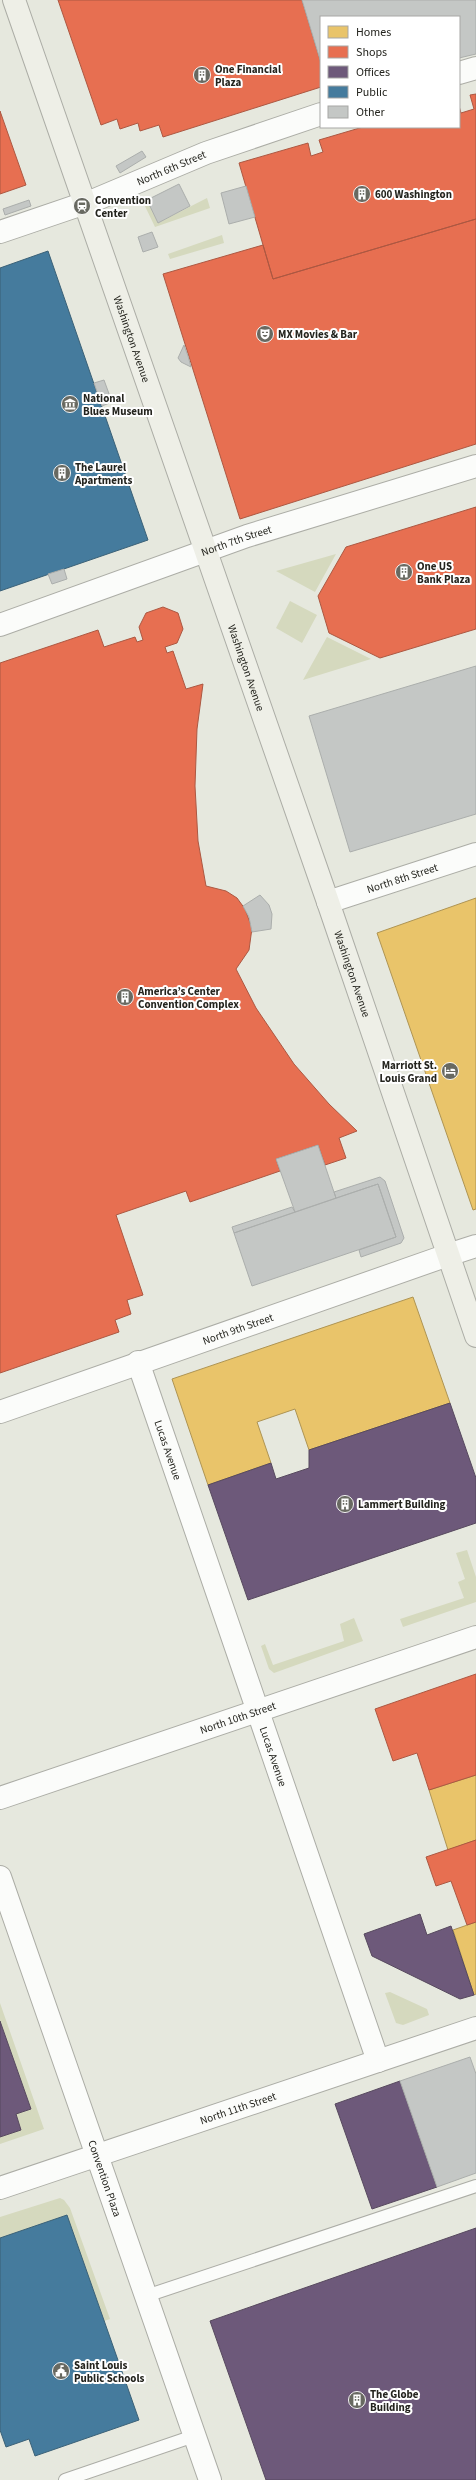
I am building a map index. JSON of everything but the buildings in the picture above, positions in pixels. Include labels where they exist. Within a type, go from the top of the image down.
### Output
[{"type":"main road","name":"Washington Avenue","points":[[14,0],[328,902],[476,1336]]},
{"type":"street","points":[[460,73],[476,68]]},
{"type":"street","name":"North 6th Street","points":[[0,232],[85,203],[206,153],[320,114]]},
{"type":"street","name":"North 7th Street","points":[[0,625],[247,536],[476,466]]},
{"type":"street","name":"North 8th Street","points":[[328,902],[476,854]]},
{"type":"street","name":"North 9th Street","points":[[0,1412],[138,1362],[476,1246]]},
{"type":"street","name":"Lucas Avenue","points":[[138,1362],[378,2061]]},
{"type":"street","name":"North 10th Street","points":[[0,1798],[476,1637]]},
{"type":"street","name":"Convention Plaza","points":[[0,1877],[210,2480]]},
{"type":"street","name":"North 11th Street","points":[[0,2188],[476,2028]]},
{"type":"lane","points":[[146,2296],[476,2186]]},
{"type":"lane","points":[[65,2480],[194,2436]]},
{"type":"green space","points":[[207,198],[210,208],[155,227],[143,202],[147,200],[158,223]]},
{"type":"green space","points":[[222,235],[224,243],[170,259],[168,254]]},
{"type":"green space","points":[[336,554],[315,592],[276,571]]},
{"type":"green space","points":[[290,601],[317,615],[302,643],[276,628]]},
{"type":"green space","points":[[327,637],[371,659],[303,680]]},
{"type":"green space","points":[[467,1550],[476,1577],[476,1602],[403,1627],[400,1619],[464,1598],[458,1582],[465,1579],[456,1553]]},
{"type":"green space","points":[[354,1618],[363,1641],[274,1673],[269,1669],[261,1646],[265,1644],[273,1665],[344,1641],[340,1624]]},
{"type":"green space","points":[[390,1992],[427,2009],[429,2015],[403,2025],[396,2023],[385,1993]]},
{"type":"green space","points":[[0,2003],[44,2129],[0,2144],[0,2137],[21,2130],[16,2114],[31,2109],[0,2021]]},
{"type":"green space","points":[[60,2198],[64,2200],[70,2208],[110,2319],[104,2321],[0,2239],[0,2217]]},
{"type":"place","name":"One Financial Plaza","points":[[202,75]]},
{"type":"place","name":"600 Washington","points":[[362,194]]},
{"type":"place","name":"Convention Center","points":[[82,206]]},
{"type":"place","name":"MX Movies & Bar","points":[[265,334]]},
{"type":"place","name":"National Blues Museum","points":[[70,404]]},
{"type":"place","name":"The Laurel Apartments","points":[[62,473]]},
{"type":"place","name":"One US Bank Plaza","points":[[404,572]]},
{"type":"place","name":"America’s Center Convention Complex","points":[[125,997]]},
{"type":"place","name":"Marriott St. Louis Grand","points":[[450,1071]]},
{"type":"place","name":"Lammert Building","points":[[345,1504]]},
{"type":"place","name":"Saint Louis Public Schools","points":[[61,2371]]},
{"type":"place","name":"The Globe Building","points":[[357,2400]]}]
